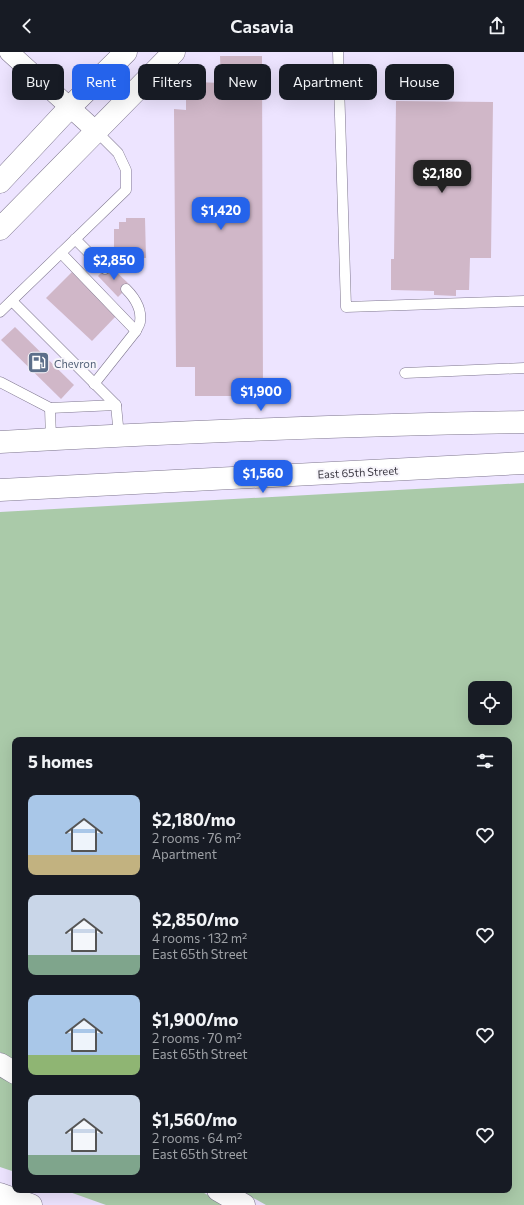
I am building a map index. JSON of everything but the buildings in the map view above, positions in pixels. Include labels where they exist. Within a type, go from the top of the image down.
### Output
[{"type":"main road","points":[[0,182],[71,106],[126,52]]},
{"type":"main road","points":[[0,229],[174,52]]},
{"type":"main road","points":[[0,442],[392,424],[524,422]]},
{"type":"main road","name":"East 65th Street","points":[[0,490],[524,463]]},
{"type":"main road","points":[[0,1064],[12,1071]]},
{"type":"main road","points":[[223,1193],[244,1205]]},
{"type":"main road","points":[[0,1194],[32,1205]]},
{"type":"street","points":[[9,52],[71,106],[96,131]]},
{"type":"lane","points":[[338,52],[346,308],[524,301]]},
{"type":"lane","points":[[0,312],[126,190],[126,170],[118,153],[96,131]]},
{"type":"lane","points":[[75,239],[105,268]]},
{"type":"lane","points":[[61,253],[136,330]]},
{"type":"lane","points":[[94,384],[136,330],[140,322],[139,308],[133,296],[126,289]]},
{"type":"lane","points":[[12,301],[116,405],[119,436]]},
{"type":"lane","points":[[405,373],[524,368]]},
{"type":"lane","points":[[0,382],[50,408],[116,405]]},
{"type":"lane","points":[[50,408],[51,439]]},
{"type":"green space","points":[[524,483],[524,1205],[266,1205],[244,1193],[512,1193],[512,737],[12,737],[12,1059],[0,1052],[0,512]]},
{"type":"green space","points":[[0,1075],[12,1081],[12,1171],[0,1167]]},
{"type":"green space","points":[[72,1193],[204,1193],[225,1205],[106,1205]]},
{"type":"place","name":"Chevron","points":[[38,363]]}]
